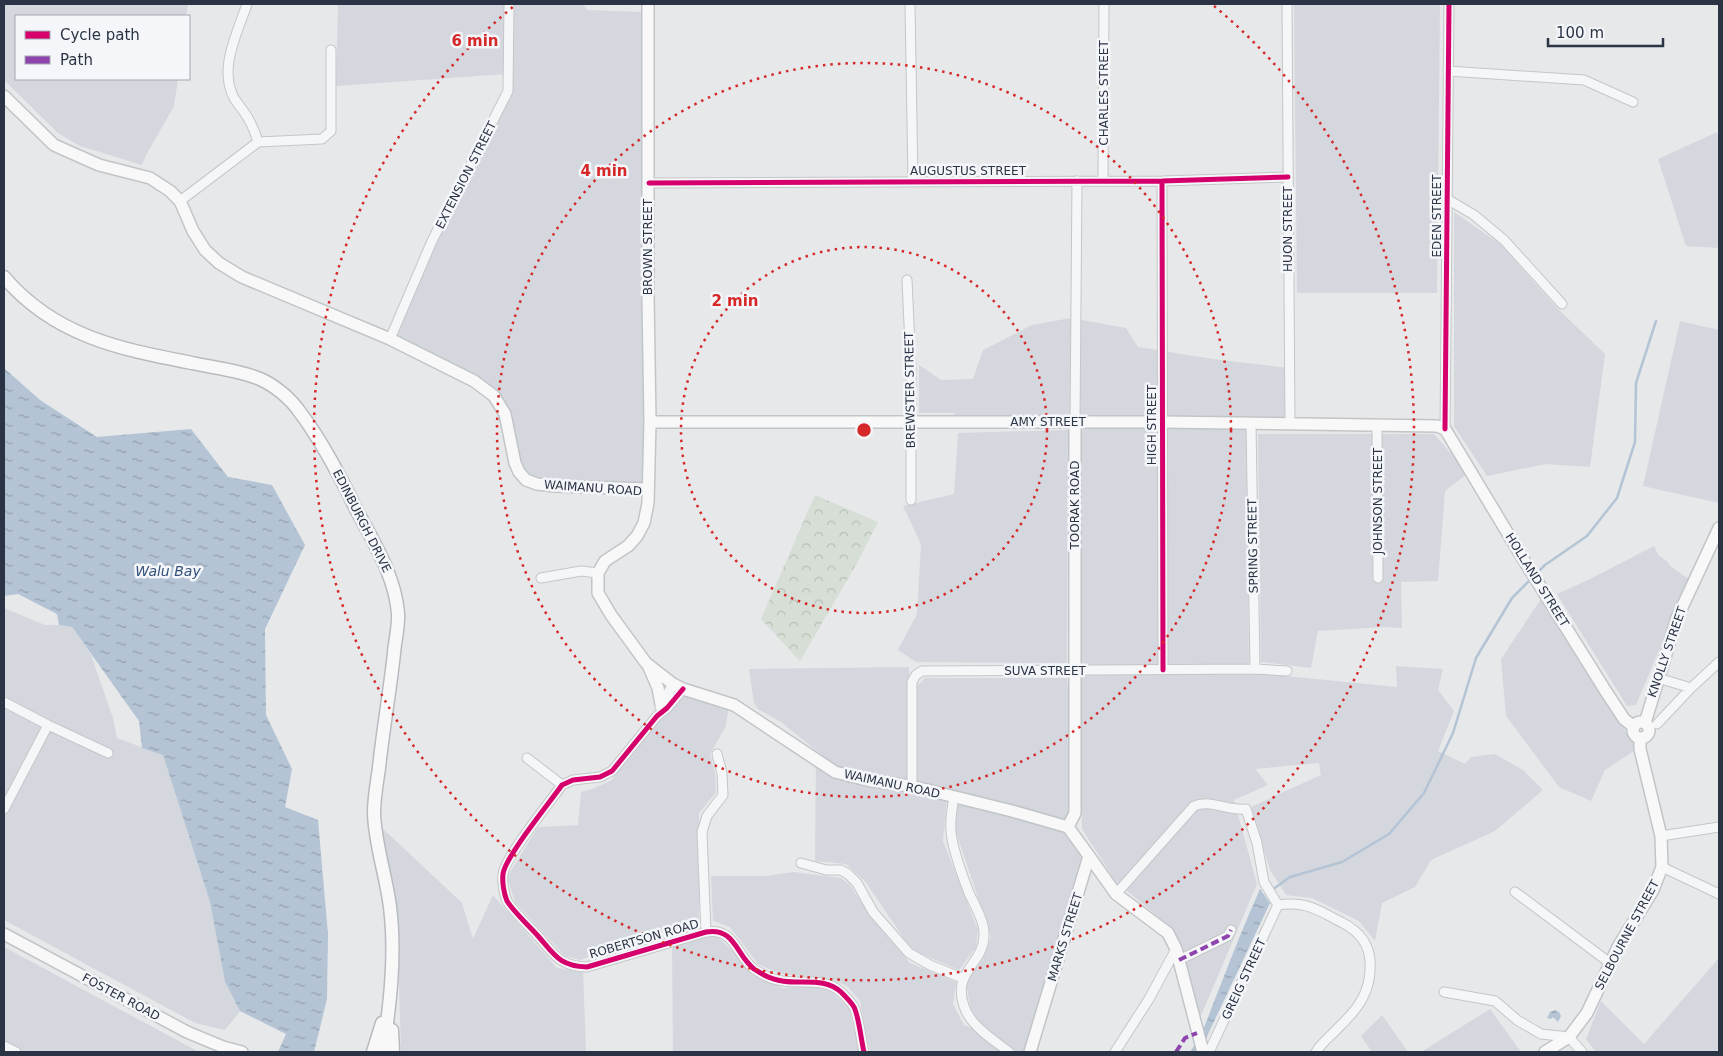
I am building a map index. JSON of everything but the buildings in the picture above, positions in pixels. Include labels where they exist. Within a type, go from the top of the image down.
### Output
[{"type":"highway","name":"EDINBURGH DRIVE","points":[[4,277],[34,307],[87,338],[141,354],[237,372],[261,380],[279,391],[298,409],[332,461],[391,578],[398,614],[374,809],[375,830],[390,908],[391,1000],[383,1052]]},
{"type":"highway","name":"EDINBURGH DRIVE","points":[[373,1052],[391,1000]]},
{"type":"highway","points":[[391,1000],[393,1052]]},
{"type":"highway","points":[[361,1052],[378,1033]]},
{"type":"main road","name":"BROWN STREET","points":[[647,490],[650,422],[648,4]]},
{"type":"main road","name":"WAIMANU ROAD","points":[[4,96],[54,145],[99,165],[150,178],[170,191],[180,201],[193,232],[205,250],[219,264],[242,277],[390,339],[474,382],[494,396],[506,414],[515,463],[519,472],[526,480],[537,484],[556,486],[647,490],[648,503],[644,523],[637,536],[628,546],[605,561],[598,573],[598,593],[611,615],[646,663],[678,686],[734,705],[835,772],[871,781],[911,786],[1012,810],[1068,827]]},
{"type":"main road","name":"AMY STREET","points":[[650,422],[1162,422],[1428,426],[1445,429]]},
{"type":"main road","name":"TOORAK ROAD","points":[[1068,827],[1075,813],[1075,422]]},
{"type":"main road","name":"HOLLAND STREET","points":[[1445,429],[1620,714],[1639,725]]},
{"type":"main road","name":"KNOLLY STREET","points":[[1640,738],[1648,734],[1649,729],[1639,725],[1658,678],[1680,610],[1719,528]]},
{"type":"main road","points":[[646,663],[658,688],[661,704]]},
{"type":"main road","name":"SELBOURNE STREET","points":[[1569,1037],[1587,1013],[1610,963],[1653,890],[1662,867],[1661,836],[1640,749],[1640,738]]},
{"type":"main road","points":[[1068,827],[1116,894],[1168,933],[1178,954],[1197,1033],[1204,1050]]},
{"type":"main road","name":"MARKS STREET","points":[[1030,1052],[1089,856]]},
{"type":"main road","name":"FOSTER ROAD","points":[[4,934],[222,1050],[242,1052]]},
{"type":"main road","points":[[1545,1052],[1569,1037]]},
{"type":"street","points":[[247,4],[232,47],[228,77],[234,97],[250,121],[258,142]]},
{"type":"street","name":"EXTENSION STREET","points":[[390,339],[432,241],[508,91],[509,4]]},
{"type":"street","points":[[910,4],[913,181]]},
{"type":"street","name":"CHARLES STREET","points":[[1103,181],[1104,4]]},
{"type":"street","name":"HUON STREET","points":[[1287,4],[1290,424]]},
{"type":"street","name":"EDEN STREET","points":[[1445,429],[1449,4]]},
{"type":"street","points":[[180,201],[258,142],[322,139],[331,131],[331,50]]},
{"type":"street","points":[[1448,71],[1584,80],[1633,102]]},
{"type":"street","name":"AUGUSTUS STREET","points":[[649,182],[1162,181],[1288,177]]},
{"type":"street","name":"TOORAK ROAD","points":[[1075,422],[1077,181]]},
{"type":"street","name":"HIGH STREET","points":[[1162,181],[1163,670]]},
{"type":"street","points":[[1447,199],[1474,215],[1504,240],[1562,304]]},
{"type":"street","name":"BREWSTER STREET","points":[[907,280],[911,368],[911,500]]},
{"type":"street","name":"SPRING STREET","points":[[1251,424],[1255,669]]},
{"type":"street","name":"JOHNSON STREET","points":[[1378,425],[1378,578]]},
{"type":"street","points":[[540,578],[581,570],[598,573]]},
{"type":"street","points":[[1657,724],[1719,662]]},
{"type":"street","name":"SUVA STREET","points":[[911,786],[912,682],[916,675],[922,671],[1255,669],[1287,671]]},
{"type":"street","points":[[1658,678],[1692,688]]},
{"type":"street","points":[[657,716],[661,704],[678,686]]},
{"type":"street","points":[[527,758],[562,785],[573,780],[600,777],[612,772],[657,716],[667,708],[678,686]]},
{"type":"street","points":[[4,702],[108,753]]},
{"type":"street","points":[[4,809],[48,725]]},
{"type":"street","points":[[706,932],[702,832],[707,816],[723,795],[722,773],[717,754]]},
{"type":"street","name":"ROBERTSON ROAD","points":[[562,785],[510,857],[503,873],[507,901],[563,962],[569,966],[587,966],[716,930],[729,937],[754,969],[768,976],[784,982],[818,982],[833,985],[854,1006],[864,1052]]},
{"type":"street","points":[[954,797],[951,833],[953,845],[962,875],[982,924],[984,936],[982,946],[962,978],[961,994],[964,1008],[973,1022],[1009,1052]]},
{"type":"street","points":[[1116,894],[1194,806],[1202,802],[1236,810],[1246,808],[1257,843],[1264,882],[1278,905],[1295,903],[1308,906],[1352,927],[1368,947],[1370,979],[1364,998],[1349,1017],[1321,1044],[1316,1052]]},
{"type":"street","points":[[1661,836],[1719,828]]},
{"type":"street","points":[[801,863],[826,870],[841,870],[848,874],[857,883],[873,912],[909,953],[924,962],[962,978]]},
{"type":"street","points":[[1662,867],[1719,894]]},
{"type":"street","points":[[1515,892],[1610,963]]},
{"type":"street","name":"GREIG STREET","points":[[1204,1050],[1278,905]]},
{"type":"street","points":[[1116,1052],[1178,954],[1228,936],[1231,930]]},
{"type":"street","points":[[1444,992],[1495,1001],[1517,1020],[1541,1034],[1569,1037],[1582,1052]]},
{"type":"street","points":[[4,1046],[16,1052]]},
{"type":"shaded area","points":[[4,4],[188,4],[186,15],[15,15],[15,80],[178,80],[174,106],[142,165],[80,146],[58,133],[4,80]]},
{"type":"shaded area","points":[[338,4],[505,4],[506,74],[336,86]]},
{"type":"shaded area","points":[[510,4],[583,4],[587,10],[644,12],[647,479],[642,490],[538,481],[528,478],[519,464],[498,395],[393,341],[436,241],[511,93]]},
{"type":"shaded area","points":[[1294,4],[1440,4],[1437,293],[1297,293]]},
{"type":"shaded area","points":[[1717,132],[1719,139],[1719,248],[1686,246],[1658,159]]},
{"type":"shaded area","points":[[1454,212],[1500,244],[1558,309],[1605,354],[1590,467],[1546,464],[1487,476],[1454,426]]},
{"type":"shaded area","points":[[1071,318],[1126,328],[1138,347],[1288,368],[1287,422],[954,418],[954,413],[919,413],[919,365],[941,380],[973,379],[983,350],[1032,325]]},
{"type":"shaded area","points":[[1680,321],[1719,330],[1719,503],[1643,486]]},
{"type":"shaded area","points":[[1080,427],[1246,429],[1249,668],[1078,670]]},
{"type":"shaded area","points":[[1068,430],[1067,663],[916,662],[898,650],[917,614],[921,544],[903,506],[954,494],[958,433]]},
{"type":"shaded area","points":[[1258,434],[1434,434],[1468,473],[1445,491],[1438,581],[1401,582],[1402,628],[1385,627],[1318,631],[1311,668],[1261,662]]},
{"type":"shaded area","points":[[1654,546],[1659,556],[1689,579],[1636,705],[1627,706],[1557,594]]},
{"type":"shaded area","points":[[1541,599],[1637,749],[1605,770],[1591,801],[1559,787],[1506,716],[1501,659]]},
{"type":"shaded area","points":[[4,608],[45,625],[72,627],[91,655],[113,718],[117,738],[163,755],[210,902],[225,982],[240,1011],[225,1030],[195,1023],[4,920]]},
{"type":"shaded area","points":[[1396,666],[1443,669],[1438,690],[1454,711],[1438,751],[1465,764],[1471,757],[1495,754],[1523,770],[1543,790],[1495,831],[1431,860],[1415,887],[1382,903],[1375,941],[1359,921],[1312,898],[1286,895],[1270,870],[1251,807],[1321,775],[1319,763],[1255,769],[1268,785],[1234,800],[1257,884],[1200,1018],[1181,947],[1172,928],[1116,882],[1082,829],[1081,675],[1254,673],[1397,687]]},
{"type":"shaded area","points":[[909,667],[912,781],[897,781],[839,769],[781,722],[758,709],[754,703],[749,669]]},
{"type":"shaded area","points":[[925,678],[1067,678],[1073,742],[1073,803],[1065,823],[914,784],[916,687]]},
{"type":"shaded area","points":[[681,689],[729,705],[726,726],[710,754],[715,773],[716,792],[699,813],[699,920],[580,960],[565,956],[515,902],[507,877],[538,827],[578,825],[581,792],[612,780]]},
{"type":"shaded area","points":[[816,759],[837,775],[947,798],[943,841],[978,930],[976,947],[959,970],[915,951],[905,940],[865,881],[846,864],[815,861]]},
{"type":"shaded area","points":[[958,800],[1006,811],[1072,835],[1082,856],[1023,1052],[1017,1052],[992,1037],[972,1018],[966,982],[983,959],[991,937],[955,829]]},
{"type":"shaded area","points":[[380,826],[462,903],[473,939],[493,895],[557,968],[583,971],[586,1052],[401,1052],[397,913]]},
{"type":"shaded area","points":[[794,872],[841,878],[850,885],[871,917],[910,963],[956,982],[953,1004],[964,1025],[978,1031],[1002,1052],[870,1052],[860,1001],[847,986],[829,978],[780,974],[758,964],[730,927],[713,921],[711,876],[764,876]]},
{"type":"shaded area","points":[[714,933],[742,960],[751,974],[783,988],[818,986],[830,990],[849,1009],[860,1052],[673,1052],[672,945]]},
{"type":"shaded area","points":[[4,947],[199,1052],[4,1052]]},
{"type":"shaded area","points":[[1719,958],[1719,1048],[1715,1052],[1596,1052],[1586,1039],[1601,1001],[1644,1044]]},
{"type":"shaded area","points":[[1490,1009],[1521,1052],[1421,1052]]},
{"type":"shaded area","points":[[1382,1015],[1408,1052],[1372,1052],[1361,1036]]},
{"type":"green space","points":[[815,495],[878,522],[857,563],[800,661],[761,619]]},
{"type":"water","name":"Walu Bay","points":[[4,368],[40,400],[97,437],[191,429],[228,477],[272,485],[305,545],[265,629],[266,715],[292,769],[285,807],[318,820],[328,934],[327,999],[314,1052],[278,1052],[286,1034],[240,1011],[225,982],[210,902],[163,755],[142,748],[139,721],[72,627],[59,625],[57,614],[18,594],[4,596]]},
{"type":"water","points":[[1260,889],[1270,903],[1202,1047],[1197,1052],[1190,1052],[1206,1022]]},
{"type":"water","points":[[1555,1010],[1561,1016],[1558,1022],[1553,1017],[1551,1019],[1547,1018],[1550,1012]]},
{"type":"waterway","points":[[1537,573],[1545,565],[1587,536],[1617,498],[1635,442],[1636,383],[1656,321]]},
{"type":"waterway","points":[[1272,890],[1290,877],[1342,862],[1389,834],[1424,793],[1453,733],[1476,658],[1512,598],[1531,579]]},
{"type":"marked path","points":[[1179,960],[1228,936],[1231,930]]},
{"type":"marked path","points":[[1176,1052],[1185,1038],[1197,1033]]},
{"type":"cycle path","points":[[1445,429],[1449,4]]},
{"type":"cycle path","points":[[649,183],[1162,181],[1288,177]]},
{"type":"cycle path","points":[[1162,181],[1163,670]]},
{"type":"cycle path","points":[[683,689],[667,708],[657,716],[612,771],[600,777],[573,780],[562,785],[511,855],[503,874],[504,891],[507,901],[558,958],[578,966],[587,967],[706,932],[723,934],[734,943],[748,963],[764,975],[785,981],[824,983],[833,986],[841,992],[856,1011],[864,1052]]}]
